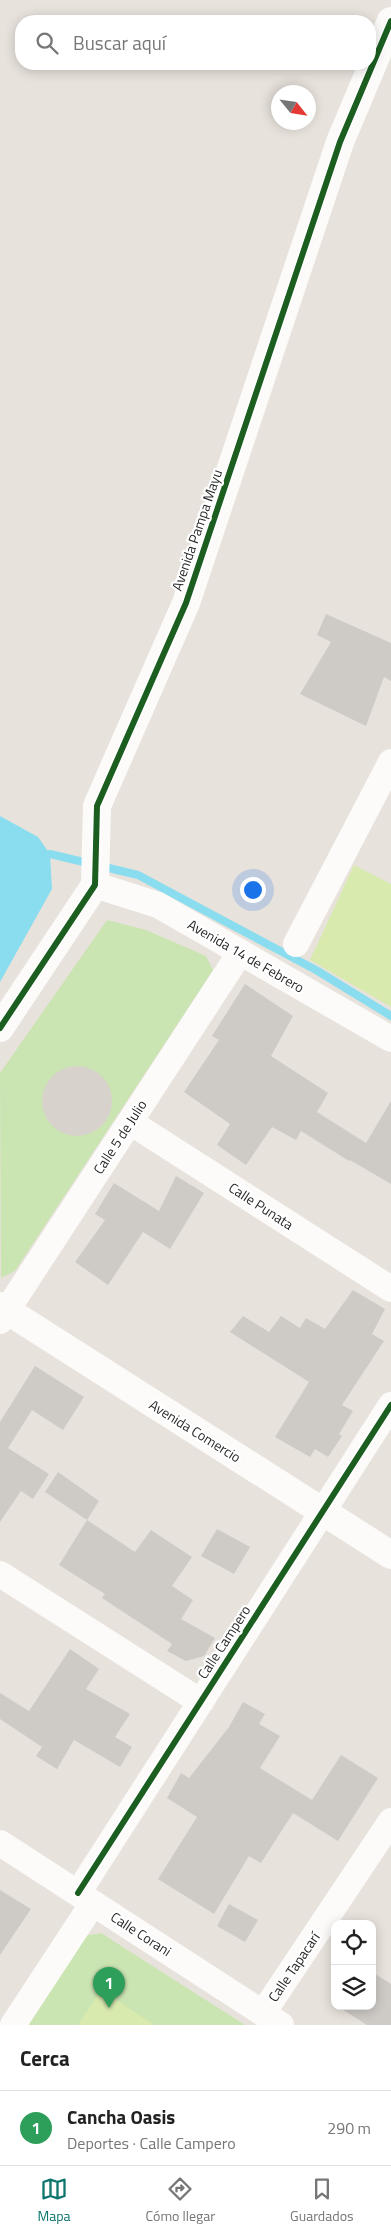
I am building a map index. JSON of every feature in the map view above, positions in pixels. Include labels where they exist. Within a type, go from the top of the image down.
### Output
[{"type":"street","name":"Avenida Pampa Mayu","points":[[376,57],[391,21]]},
{"type":"street","name":"Avenida Pampa Mayu","points":[[95,885],[96,806],[186,602],[340,142],[370,70]]},
{"type":"street","points":[[296,944],[391,764]]},
{"type":"street","name":"Avenida 14 de Febrero","points":[[95,885],[158,905],[391,1039]]},
{"type":"street","points":[[0,1028],[95,885]]},
{"type":"street","name":"Calle 5 de Julio","points":[[2,1313],[240,953]]},
{"type":"street","name":"Calle Punata","points":[[130,1122],[391,1289]]},
{"type":"street","name":"Avenida Comercio","points":[[2,1313],[391,1554]]},
{"type":"street","name":"Calle Campero","points":[[13,2025],[201,1702],[391,1405]]},
{"type":"street","points":[[0,1574],[201,1702]]},
{"type":"street","name":"Calle Tapacarí","points":[[272,2019],[391,1821]]},
{"type":"street","name":"Calle Corani","points":[[0,1843],[272,2019]]},
{"type":"green space","points":[[354,865],[391,884],[391,1007],[310,960]]},
{"type":"green space","points":[[107,920],[146,930],[206,956],[213,970],[15,1271],[1,1278],[0,1073]]},
{"type":"green space","points":[[101,1933],[245,2025],[25,2025],[84,1936]]},
{"type":"green space","points":[[101,1990],[154,2025],[78,2025]]},
{"type":"shaded area","points":[[77,1066],[90,1069],[102,1076],[109,1088],[112,1101],[109,1114],[102,1126],[90,1133],[77,1136],[64,1133],[52,1126],[45,1114],[42,1101],[45,1088],[52,1076],[64,1069]]},
{"type":"water","points":[[0,816],[38,837],[50,854],[52,889],[0,982]]},
{"type":"building","points":[[326,614],[391,643],[391,681],[384,677],[366,726],[300,694],[331,642],[317,635]]},
{"type":"building","points":[[245,984],[293,1016],[271,1056],[328,1093],[317,1112],[366,1143],[391,1101],[391,1184],[301,1131],[296,1140],[272,1127],[246,1165],[217,1145],[230,1124],[184,1092],[219,1040],[212,1036]]},
{"type":"building","points":[[176,1176],[204,1193],[170,1249],[143,1232],[108,1285],[75,1262],[105,1220],[95,1214],[114,1183],[159,1211]]},
{"type":"building","points":[[353,1290],[385,1309],[372,1334],[384,1341],[342,1405],[353,1411],[339,1434],[342,1436],[328,1457],[315,1449],[310,1457],[275,1437],[309,1382],[230,1332],[243,1316],[269,1332],[281,1316],[300,1328],[306,1318],[325,1329]]},
{"type":"building","points":[[35,1366],[84,1397],[63,1430],[32,1410],[8,1448],[49,1474],[33,1499],[21,1491],[0,1522],[0,1422]]},
{"type":"building","points":[[58,1472],[99,1501],[87,1520],[45,1492]]},
{"type":"building","points":[[87,1520],[135,1552],[151,1530],[192,1557],[172,1586],[193,1600],[181,1619],[215,1638],[204,1656],[186,1661],[167,1651],[172,1644],[102,1598],[105,1594],[59,1565]]},
{"type":"building","points":[[217,1529],[250,1547],[234,1574],[201,1556]]},
{"type":"building","points":[[70,1649],[99,1669],[86,1689],[130,1714],[115,1737],[132,1747],[120,1767],[74,1740],[57,1769],[36,1756],[42,1747],[0,1719],[0,1693],[29,1711]]},
{"type":"building","points":[[243,1702],[265,1714],[259,1724],[280,1736],[260,1768],[312,1800],[341,1755],[378,1778],[338,1841],[293,1813],[261,1863],[249,1856],[214,1914],[158,1879],[197,1817],[167,1798],[181,1773],[189,1778],[229,1727]]},
{"type":"building","points":[[0,1890],[31,1909],[0,1955]]},
{"type":"building","points":[[229,1904],[258,1920],[245,1942],[217,1926]]},
{"type":"building","points":[[376,1975],[391,1984],[391,2025],[367,2025],[343,2010],[376,2010]]},
{"type":"waterway","points":[[50,854],[138,875],[316,970],[391,1016]]},
{"type":"cycle path","points":[[376,57],[391,21]]},
{"type":"cycle path","points":[[0,1028],[95,885],[97,806],[186,603],[340,142],[370,70]]},
{"type":"cycle path","points":[[78,1893],[391,1405]]},
{"type":"place","name":"Cancha Oasis","points":[[109,2008]]}]
